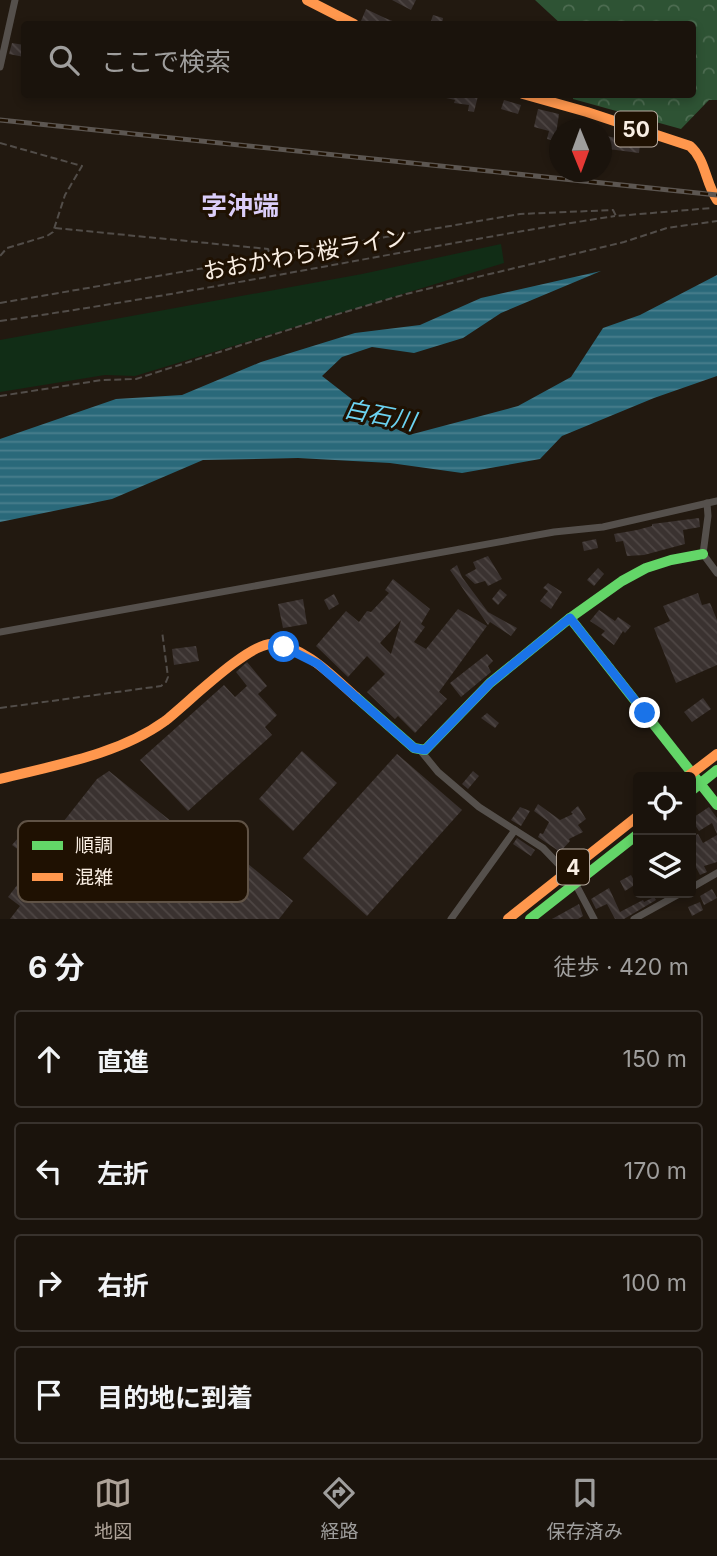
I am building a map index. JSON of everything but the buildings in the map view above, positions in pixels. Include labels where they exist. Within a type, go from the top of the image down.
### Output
[{"type":"main road","points":[[307,0],[348,21]]},
{"type":"main road","name":"50","points":[[537,98],[690,146],[699,152],[703,160],[709,188],[717,200]]},
{"type":"main road","points":[[0,779],[90,756],[131,740],[163,722],[252,649],[271,644],[297,652],[318,664],[414,748],[425,750],[490,683],[570,618],[622,581],[646,568],[703,554]]},
{"type":"main road","points":[[570,618],[687,772]]},
{"type":"main road","points":[[693,772],[717,754]]},
{"type":"main road","points":[[696,787],[717,770]]},
{"type":"main road","points":[[696,780],[717,805]]},
{"type":"main road","name":"4","points":[[508,919],[633,820]]},
{"type":"main road","name":"4","points":[[530,919],[637,835]]},
{"type":"street","points":[[0,67],[15,0]]},
{"type":"street","points":[[0,632],[554,532],[603,527],[717,501]]},
{"type":"street","points":[[707,503],[703,554],[717,573]]},
{"type":"street","points":[[420,750],[438,772],[479,807],[543,848],[566,872]]},
{"type":"street","points":[[451,919],[515,830]]},
{"type":"street","points":[[696,885],[717,873]]},
{"type":"street","points":[[575,883],[594,919]]},
{"type":"street","points":[[634,919],[672,898]]},
{"type":"path","points":[[0,143],[82,166],[65,195],[55,228],[47,236],[7,248],[0,256]]},
{"type":"path","points":[[0,303],[520,214],[613,210],[616,216],[717,208]]},
{"type":"path","name":"おおかわら桜ライン","points":[[0,321],[242,282],[523,230],[616,216]]},
{"type":"path","points":[[0,396],[102,380],[136,379],[406,294],[624,242],[667,228],[717,221]]},
{"type":"path","points":[[55,228],[268,249],[270,257]]},
{"type":"path","points":[[0,708],[161,686],[168,677],[162,631]]},
{"type":"green space","points":[[535,0],[717,0],[717,100],[709,100],[681,129],[573,99],[696,98],[696,21],[558,21]]},
{"type":"green space","points":[[501,244],[504,263],[135,376],[105,375],[0,392],[0,340],[362,274]]},
{"type":"water","points":[[601,271],[501,313],[463,338],[414,353],[372,347],[342,357],[322,376],[380,421],[409,435],[518,406],[571,377],[603,328],[640,315],[717,275],[717,376],[654,398],[562,436],[540,459],[462,473],[390,463],[298,458],[203,460],[112,499],[0,522],[0,439],[116,399],[182,395],[261,362],[355,333],[420,325],[481,298]]},
{"type":"railway","points":[[0,120],[717,195]]},
{"type":"traffic: fast","points":[[356,697],[414,748],[425,750],[490,683],[570,618],[622,581],[646,568],[703,554]]},
{"type":"traffic: fast","points":[[570,618],[717,805]]},
{"type":"traffic: fast","points":[[696,787],[717,770]]},
{"type":"traffic: fast","points":[[530,919],[637,835]]},
{"type":"traffic: slow","points":[[307,0],[348,21]]},
{"type":"traffic: slow","points":[[537,98],[690,146],[699,158],[717,200]]},
{"type":"traffic: slow","points":[[0,779],[86,758],[147,733],[233,663],[261,646],[272,644],[296,650],[318,664],[356,697]]},
{"type":"traffic: slow","points":[[694,772],[717,754]]},
{"type":"traffic: slow","points":[[508,919],[633,820]]},
{"type":"district","name":"字沖端","points":[[240,205]]},
{"type":"route","points":[[284,647],[318,664],[414,748],[425,750],[490,683],[570,618],[645,713]]},
{"type":"water label","name":"白石川","points":[[380,415]]}]
